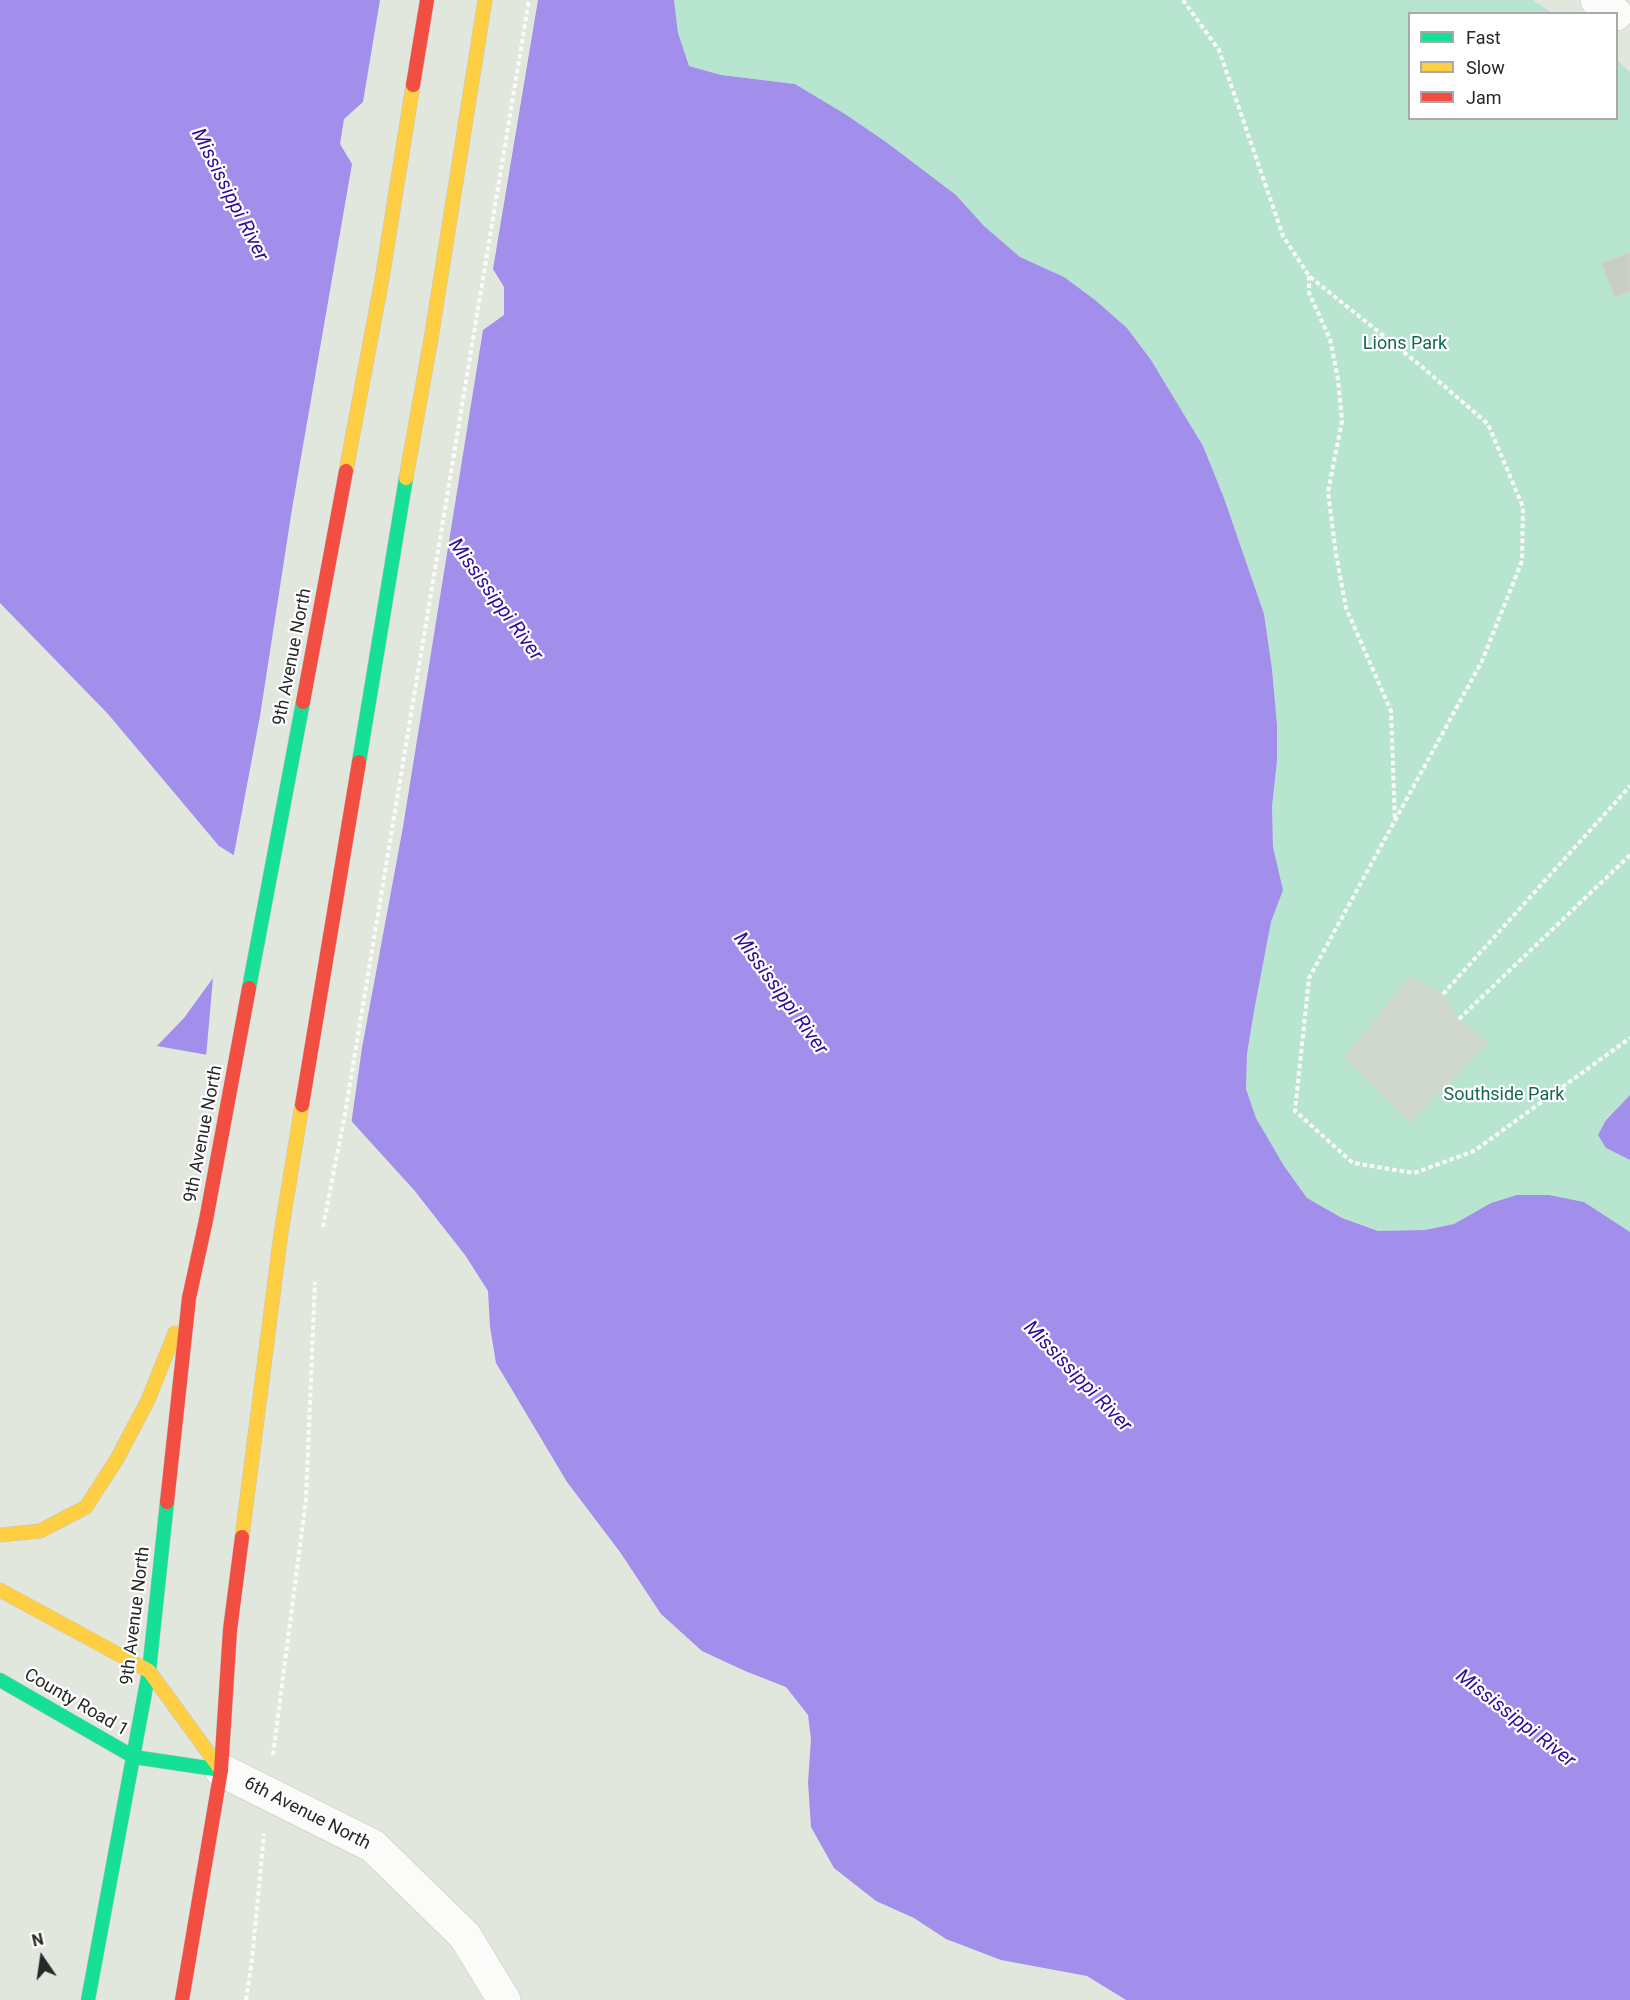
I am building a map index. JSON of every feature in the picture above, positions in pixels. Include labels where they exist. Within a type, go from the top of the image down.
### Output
[{"type":"main road","name":"9th Avenue North","points":[[88,2000],[149,1671],[189,1298],[206,1220],[382,279],[427,0]]},
{"type":"main road","points":[[182,2000],[221,1770],[230,1630],[281,1233],[431,339],[485,0]]},
{"type":"main road","points":[[0,1535],[40,1531],[86,1507],[117,1459],[147,1400],[189,1298]]},
{"type":"main road","points":[[0,1590],[149,1671],[221,1770]]},
{"type":"main road","name":"County Road 1","points":[[0,1680],[134,1757]]},
{"type":"main road","points":[[134,1757],[221,1770]]},
{"type":"street","points":[[1597,0],[1613,12]]},
{"type":"street","name":"6th Avenue North","points":[[221,1770],[373,1846],[465,1936],[504,2000]]},
{"type":"path","points":[[323,1227],[345,1114],[529,0]]},
{"type":"path","points":[[1183,0],[1219,51],[1283,236],[1310,276],[1488,424],[1523,507],[1522,561],[1482,661],[1309,978],[1295,1111],[1353,1163],[1414,1173],[1474,1151],[1630,1038]]},
{"type":"path","points":[[1310,276],[1309,293],[1330,339],[1338,379],[1342,422],[1328,492],[1336,554],[1346,608],[1391,711],[1395,821]]},
{"type":"path","points":[[1443,994],[1630,786]]},
{"type":"path","points":[[1459,1019],[1630,855]]},
{"type":"path","points":[[246,2000],[268,1794],[306,1499],[316,1273]]},
{"type":"green space","name":"Lions Park","points":[[674,0],[1533,0],[1551,12],[1408,12],[1408,120],[1618,120],[1618,61],[1630,72],[1630,1095],[1606,1119],[1606,1148],[1630,1160],[1630,1232],[1584,1202],[1549,1195],[1517,1195],[1491,1203],[1454,1224],[1425,1230],[1378,1231],[1342,1218],[1307,1198],[1284,1166],[1256,1118],[1246,1089],[1247,1054],[1254,1011],[1271,922],[1283,890],[1273,848],[1272,806],[1277,761],[1277,725],[1264,614],[1224,498],[1203,446],[1151,360],[1127,328],[1064,277],[1020,257],[984,226],[956,195],[886,142],[795,84],[721,75],[689,66],[678,33]]},
{"type":"shaded area","points":[[1410,976],[1443,994],[1459,1019],[1488,1043],[1410,1123],[1344,1057]]},
{"type":"water","name":"Mississippi River","points":[[0,0],[674,0],[678,33],[689,66],[721,75],[795,84],[886,142],[956,195],[984,226],[1020,257],[1064,277],[1127,328],[1151,360],[1203,446],[1224,498],[1264,614],[1277,725],[1277,761],[1272,806],[1273,847],[1283,890],[1271,922],[1247,1054],[1246,1089],[1256,1118],[1284,1166],[1307,1198],[1342,1218],[1378,1231],[1425,1230],[1454,1224],[1491,1203],[1517,1195],[1549,1195],[1584,1202],[1630,1232],[1630,2000],[1126,2000],[1087,1976],[1001,1960],[946,1939],[914,1918],[876,1901],[834,1868],[811,1827],[808,1782],[811,1739],[808,1715],[786,1687],[702,1651],[661,1614],[620,1552],[567,1482],[496,1363],[490,1327],[488,1291],[465,1255],[414,1190],[345,1114],[282,1074],[253,1063],[157,1046],[184,1018],[213,978],[235,856],[219,846],[108,714],[0,603]]},
{"type":"water","points":[[1630,1095],[1630,1160],[1606,1148],[1598,1135],[1606,1120]]},
{"type":"pier","points":[[380,0],[538,0],[493,269],[504,287],[504,315],[483,330],[403,827],[362,1048],[351,1125],[344,1117],[281,1077],[252,1066],[206,1057],[213,978],[221,923],[260,716],[292,509],[352,164],[340,144],[344,119],[363,102]]},
{"type":"building","points":[[1630,253],[1630,291],[1615,297],[1602,263]]},
{"type":"traffic: fast","points":[[359,762],[406,478]]},
{"type":"traffic: fast","points":[[249,988],[303,702]]},
{"type":"traffic: fast","points":[[88,2000],[149,1671],[167,1502]]},
{"type":"traffic: fast","points":[[0,1680],[134,1757],[221,1770]]},
{"type":"traffic: slow","points":[[406,478],[431,339],[485,0]]},
{"type":"traffic: slow","points":[[346,471],[382,279],[413,85]]},
{"type":"traffic: slow","points":[[242,1537],[281,1233],[302,1105]]},
{"type":"traffic: slow","points":[[0,1535],[40,1531],[86,1507],[117,1459],[148,1400],[175,1333]]},
{"type":"traffic: slow","points":[[0,1590],[149,1671],[221,1770]]},
{"type":"traffic: jam","points":[[413,85],[427,0]]},
{"type":"traffic: jam","points":[[303,702],[346,471]]},
{"type":"traffic: jam","points":[[302,1105],[359,762]]},
{"type":"traffic: jam","points":[[167,1502],[189,1298],[206,1220],[249,988]]},
{"type":"traffic: jam","points":[[182,2000],[221,1770],[230,1630],[242,1537]]},
{"type":"park label","name":"Southside Park","points":[[1504,1095]]}]
